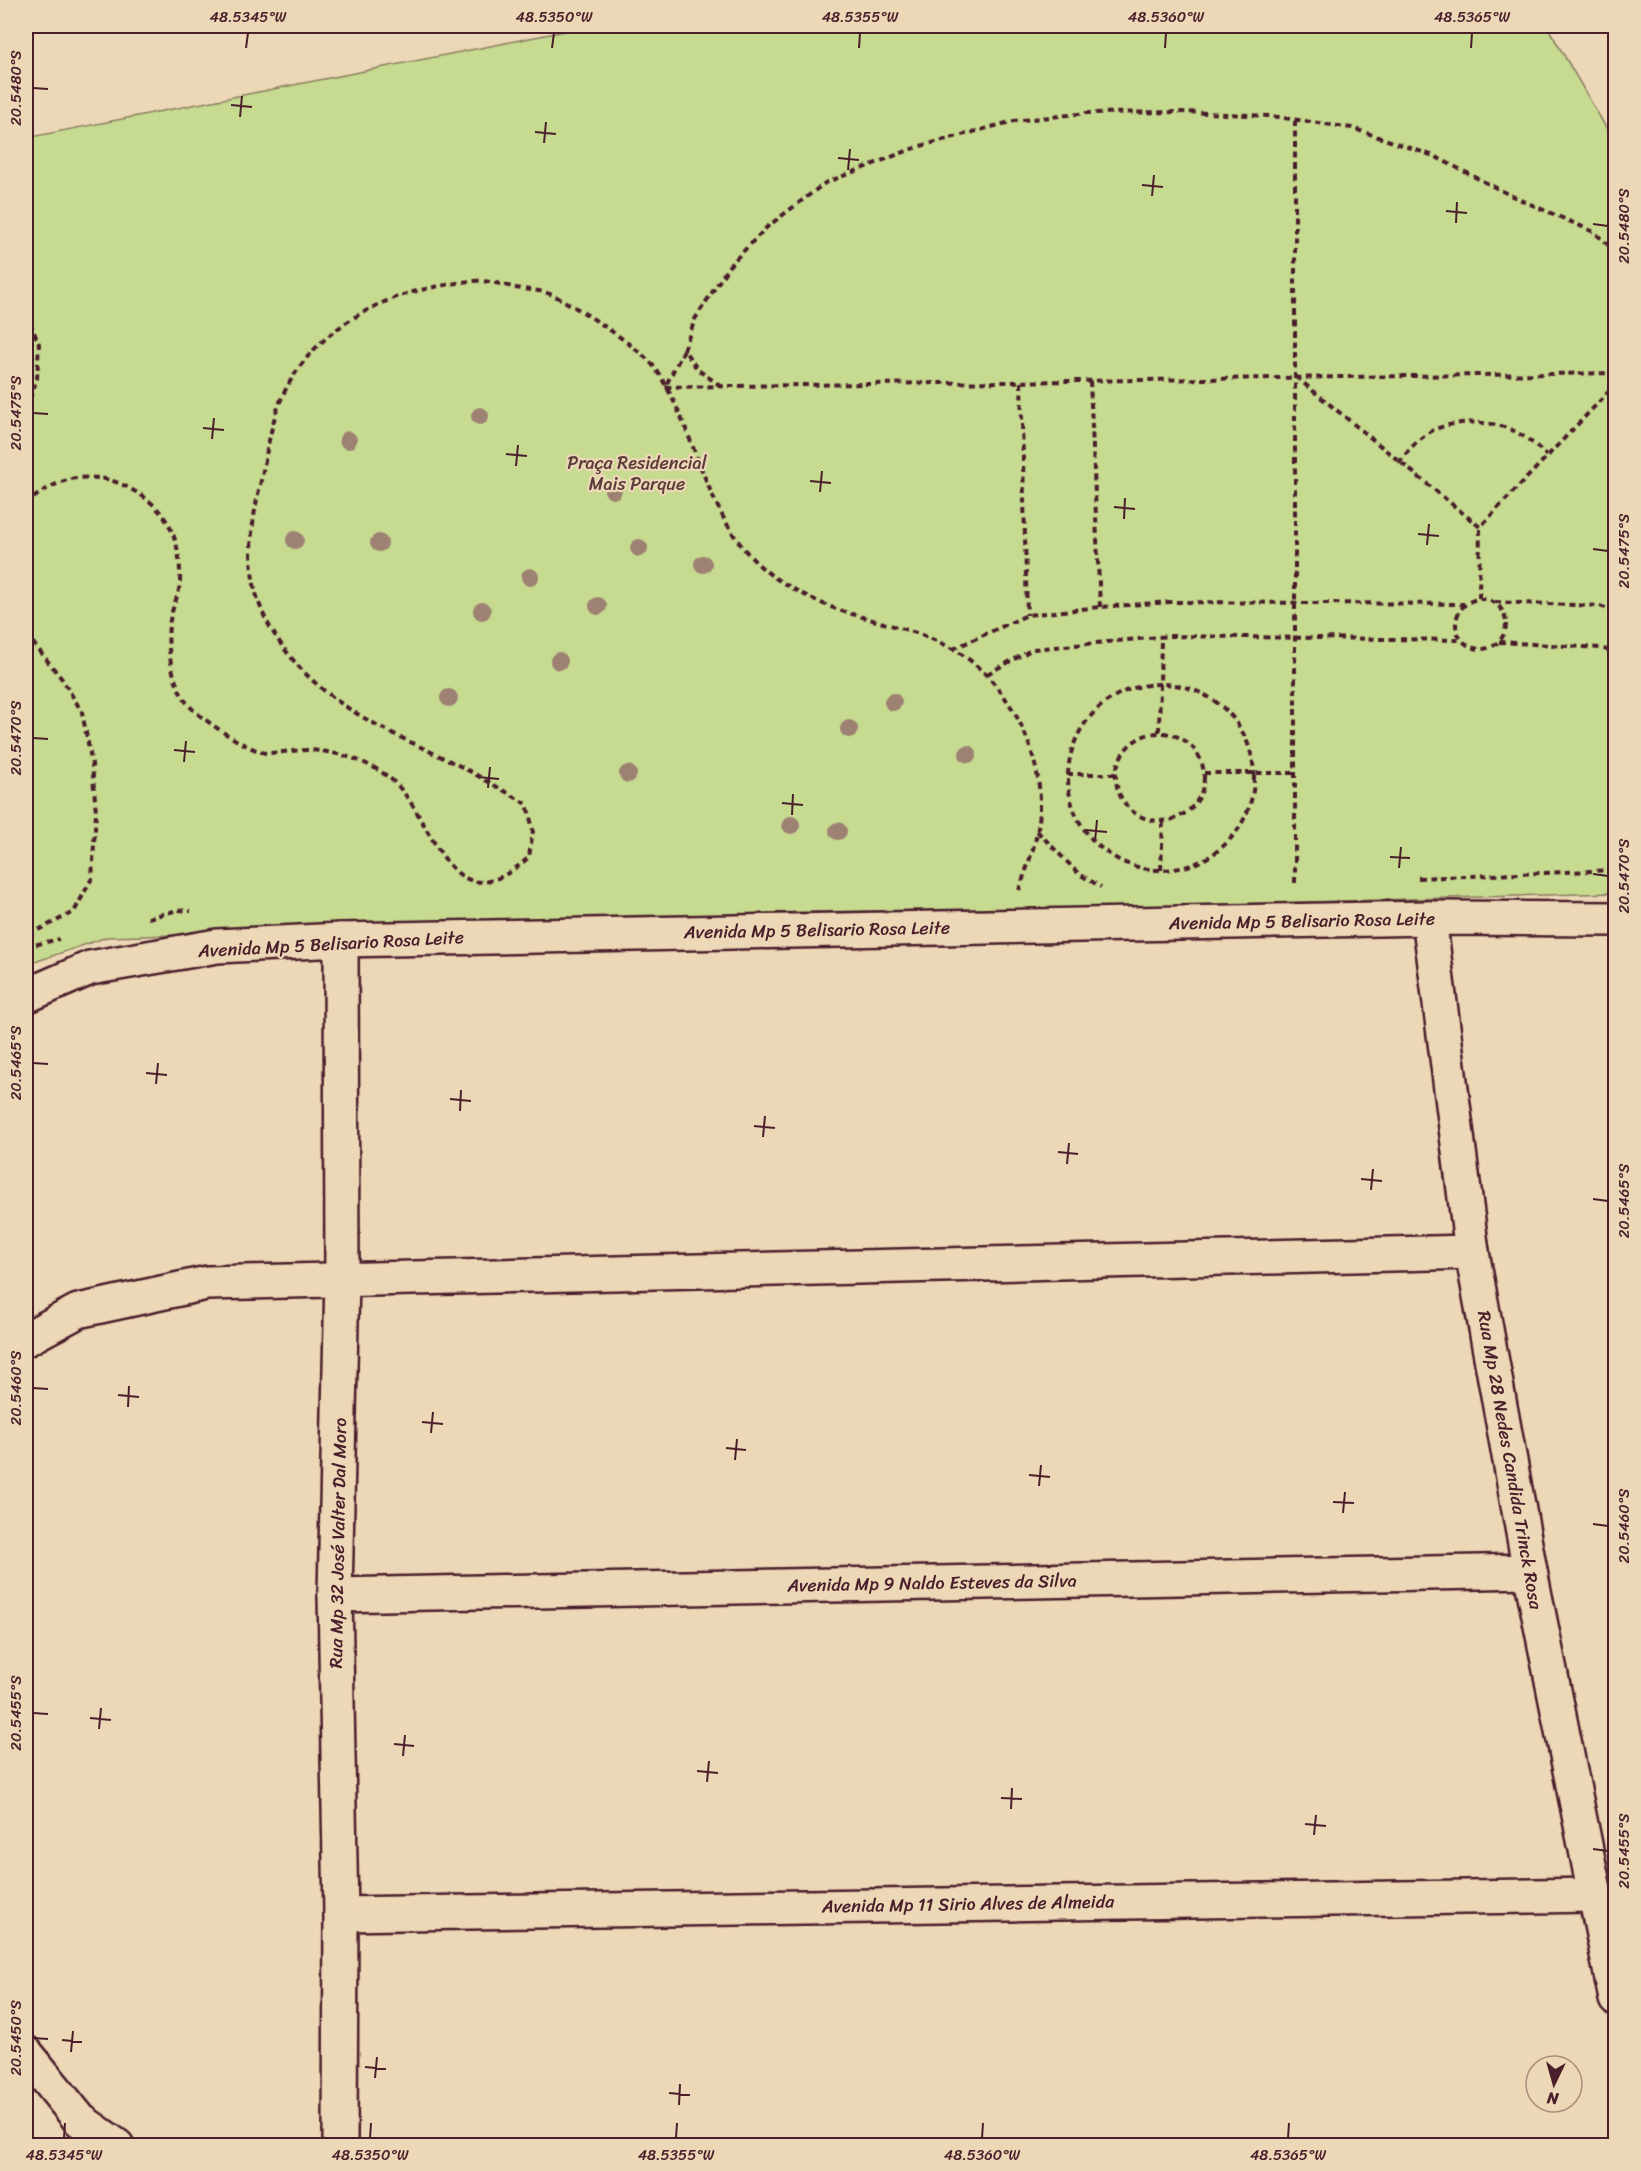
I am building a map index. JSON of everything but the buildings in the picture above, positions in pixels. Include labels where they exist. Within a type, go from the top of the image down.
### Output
[{"type":"street","name":"Avenida Mp 5 Belisario Rosa Leite","points":[[26,996],[90,968],[217,946],[341,940],[1429,918],[1616,919]]},
{"type":"street","name":"Rua Mp 28 Nedes Candida Trinck Rosa","points":[[1429,918],[1472,1252],[1530,1571],[1616,1999]]},
{"type":"street","name":"Rua Mp 32 José Valter Dal Moro","points":[[340,2145],[342,1914],[335,1595],[342,1278],[341,940]]},
{"type":"street","points":[[26,1339],[78,1311],[207,1283],[1472,1252]]},
{"type":"street","name":"Avenida Mp 9 Naldo Esteves da Silva","points":[[335,1595],[1530,1571]]},
{"type":"street","name":"Avenida Mp 11 Sirio Alves de Almeida","points":[[342,1914],[1594,1895]]},
{"type":"street","points":[[26,2053],[80,2120],[117,2145]]},
{"type":"path","points":[[665,387],[684,350],[695,319],[729,266],[767,227],[825,183],[917,147],[1014,121],[1087,113],[1182,112],[1295,120],[1352,128],[1434,156],[1512,196],[1594,232],[1616,252]]},
{"type":"path","points":[[1295,120],[1295,883]]},
{"type":"path","points":[[26,505],[70,478],[100,477],[124,484],[158,507],[176,539],[181,582],[169,622],[171,669],[187,703],[223,733],[264,753],[309,750],[353,757],[392,780],[414,808],[436,849],[456,872],[477,881],[494,881],[512,873],[530,857],[533,830],[527,804],[480,776],[403,740],[334,701],[300,670],[270,627],[255,596],[250,554],[257,497],[280,401],[322,339],[366,309],[416,290],[478,280],[549,294],[599,323],[653,364],[684,422],[697,462],[724,519],[745,552],[780,582],[807,596],[851,614],[893,625],[953,649],[987,674],[1020,722],[1036,768],[1041,810],[1032,854],[1017,895]]},
{"type":"path","points":[[26,313],[39,344],[38,379],[26,409]]},
{"type":"path","points":[[684,350],[698,370],[721,386]]},
{"type":"path","points":[[665,387],[1616,373]]},
{"type":"path","points":[[1295,377],[1399,464],[1480,527]]},
{"type":"path","points":[[1090,381],[1100,607]]},
{"type":"path","points":[[1021,382],[1027,615]]},
{"type":"path","points":[[1479,598],[1480,527],[1616,384]]},
{"type":"path","points":[[1399,464],[1425,435],[1450,424],[1482,424],[1512,430],[1535,444],[1547,456]]},
{"type":"path","points":[[953,649],[1027,615],[1170,602],[1464,604],[1479,598],[1495,602],[1600,606],[1616,612]]},
{"type":"path","points":[[1495,602],[1503,610],[1506,621],[1505,633],[1499,642]]},
{"type":"path","points":[[1464,604],[1455,622],[1461,640],[1470,647],[1480,649],[1499,642],[1601,648],[1616,653]]},
{"type":"path","points":[[26,634],[62,679],[82,712],[92,765],[96,812],[92,878],[74,912],[26,936]]},
{"type":"path","points":[[987,674],[1033,649],[1161,638],[1461,640]]},
{"type":"path","points":[[1159,732],[1161,638]]},
{"type":"path","points":[[1160,683],[1184,686],[1206,695],[1226,709],[1251,750],[1254,773],[1253,798],[1244,822],[1229,842],[1210,857],[1186,867],[1161,870],[1132,866],[1105,852],[1091,838],[1084,830],[1071,803],[1067,774],[1072,746],[1081,729],[1106,700],[1132,688],[1160,683]]},
{"type":"path","points":[[1159,732],[1184,740],[1194,748],[1204,773],[1200,796],[1194,806],[1185,814],[1163,821],[1148,819],[1134,813],[1123,802],[1117,788],[1116,774],[1125,750],[1134,741],[1159,732]]},
{"type":"path","points":[[1204,773],[1295,773]]},
{"type":"path","points":[[1067,774],[1116,774]]},
{"type":"path","points":[[1161,870],[1163,821]]},
{"type":"path","points":[[1036,830],[1079,874],[1108,891]]},
{"type":"green space","name":"Praça Residencial Mais Parque","points":[[591,26],[1547,26],[1615,143],[1615,893],[107,937],[26,965],[26,138]]}]
